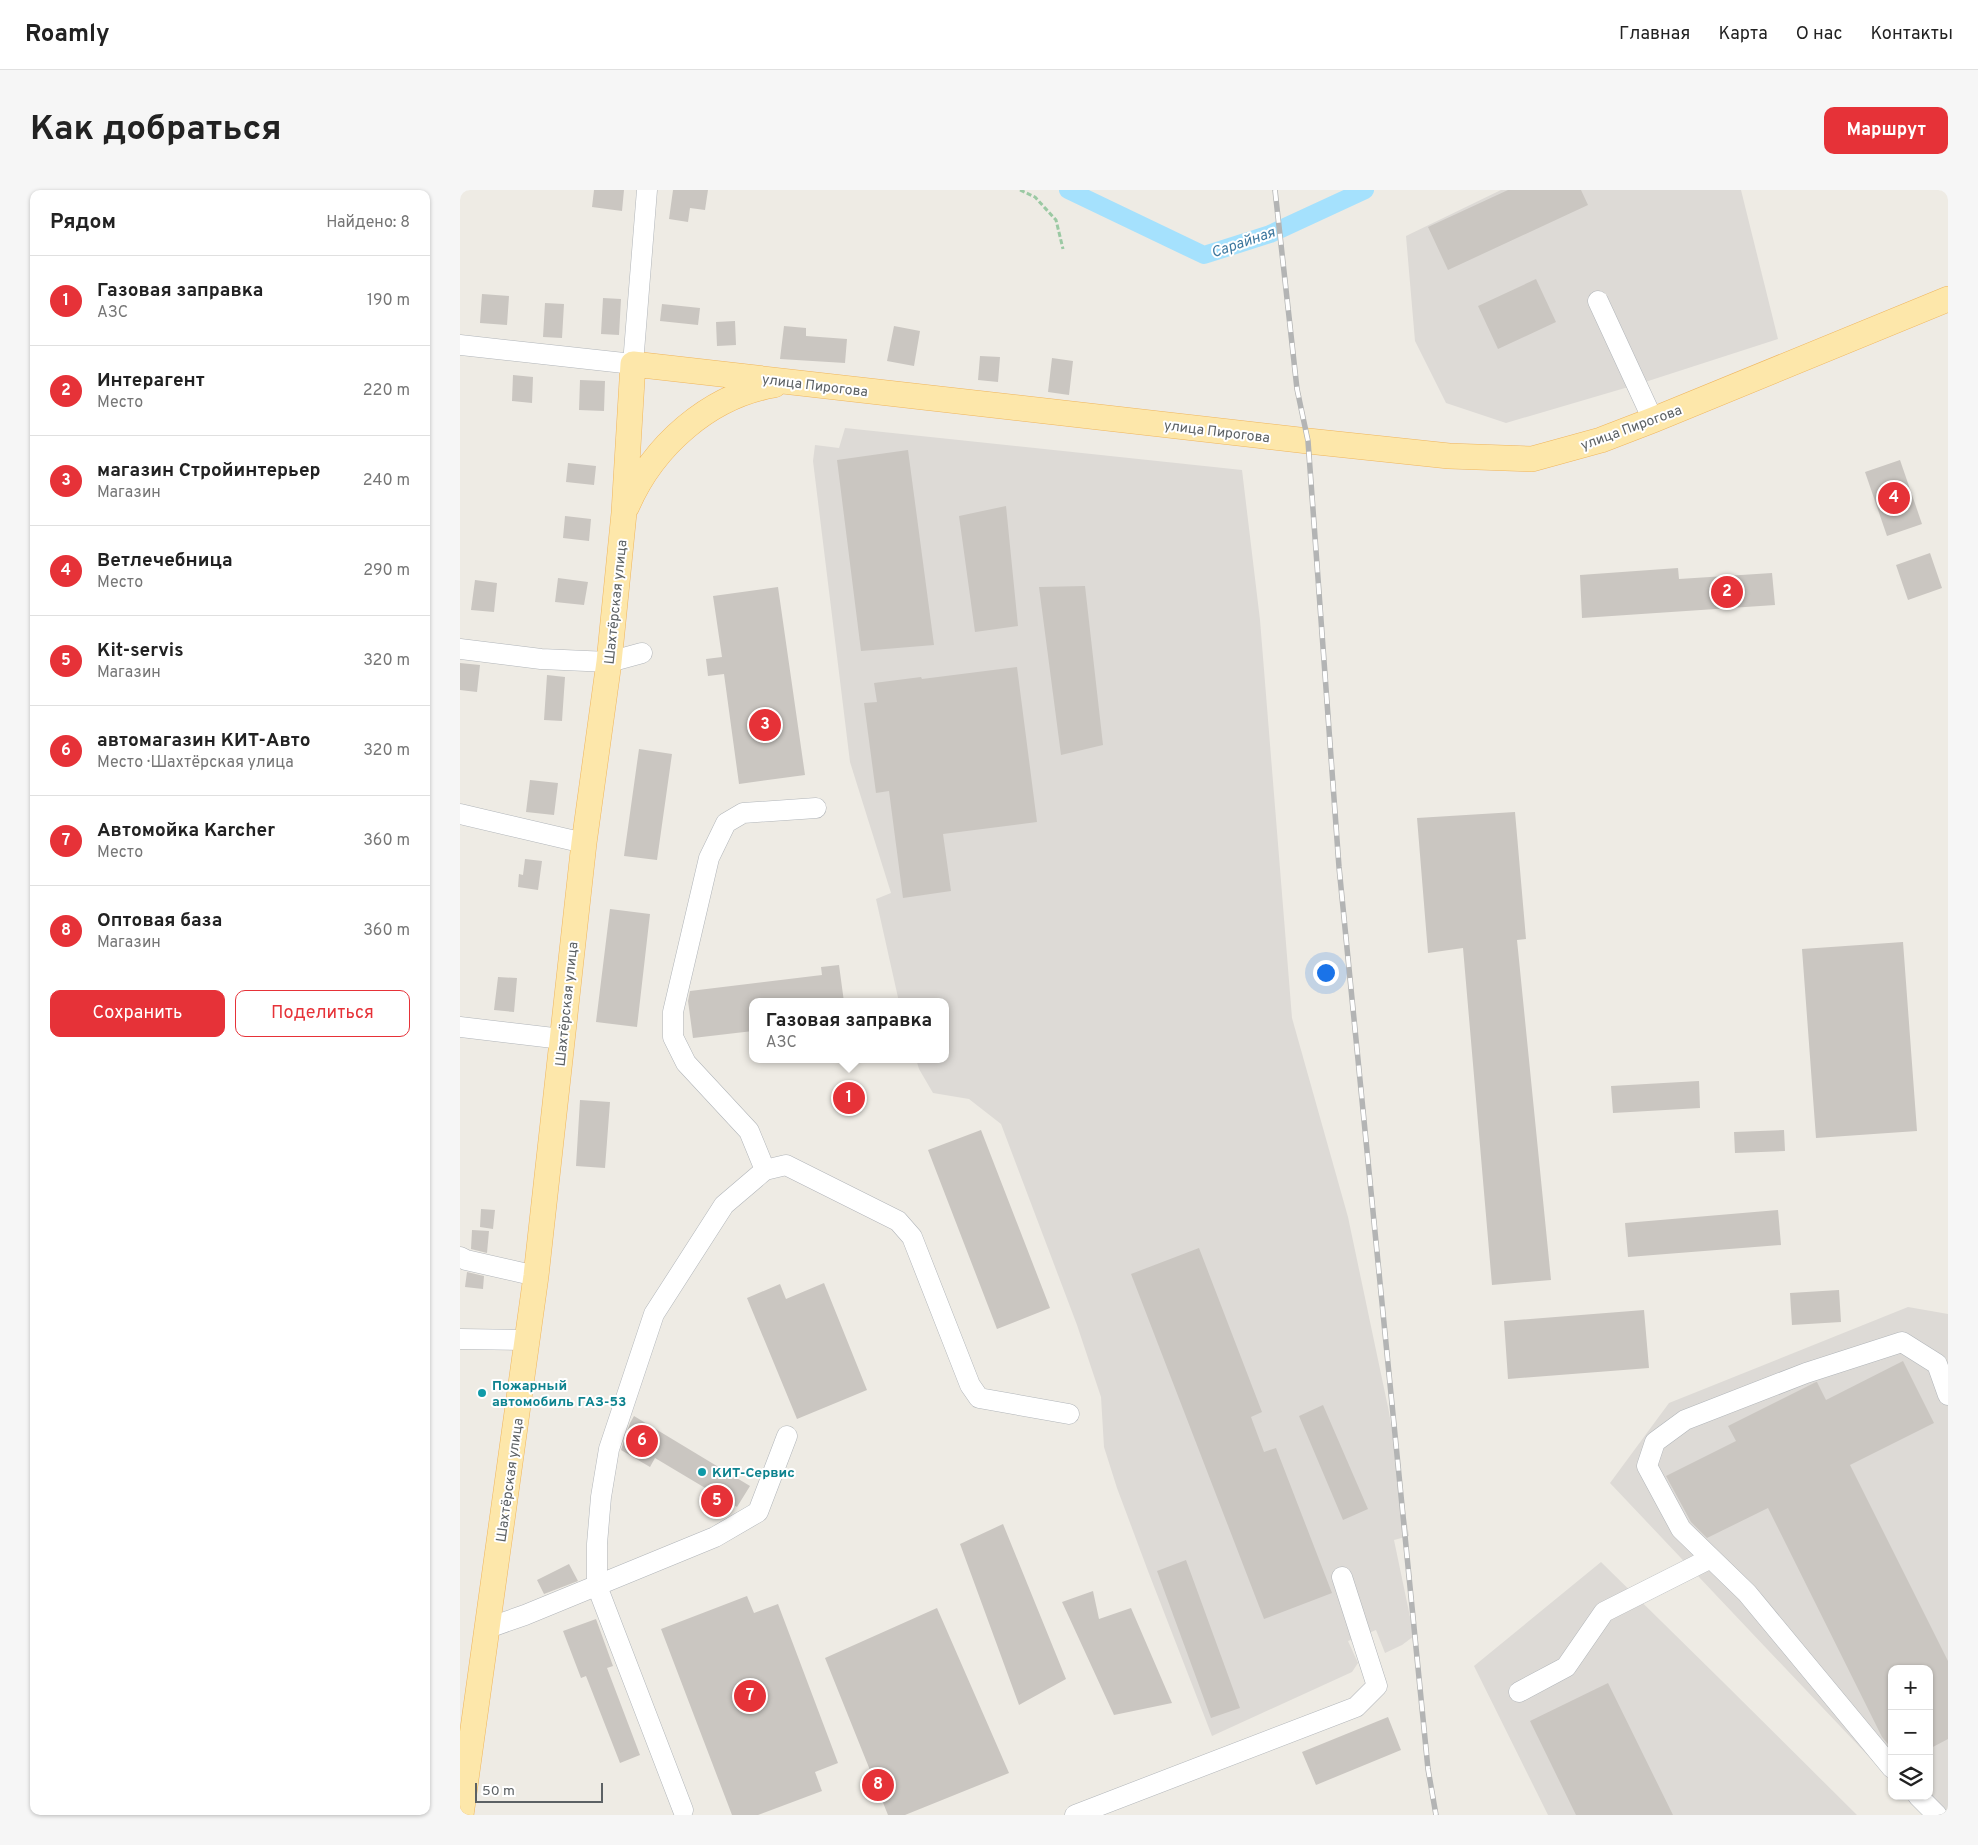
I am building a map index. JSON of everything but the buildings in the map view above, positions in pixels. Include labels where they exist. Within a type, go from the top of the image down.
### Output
[{"type":"main road","name":"улица Пирогова","points":[[633,364],[1450,456],[1532,459],[1600,440],[1948,299]]},
{"type":"main road","name":"Шахтёрская улица","points":[[461,1815],[536,1276],[584,843],[608,662],[624,513],[633,364]]},
{"type":"main road","points":[[624,513],[635,488],[657,457],[701,415],[744,392],[760,387],[791,382]]},
{"type":"street","name":"Шахтёрская улица","points":[[633,364],[647,190]]},
{"type":"street","points":[[1598,301],[1652,420]]},
{"type":"street","name":"улица Пирогова","points":[[460,345],[633,364]]},
{"type":"street","points":[[460,649],[541,659],[608,662],[642,653]]},
{"type":"street","points":[[765,1170],[749,1131],[686,1063],[673,1037],[673,1012],[709,858],[726,823],[743,813],[816,808]]},
{"type":"street","points":[[460,814],[584,843]]},
{"type":"street","points":[[460,1027],[562,1039]]},
{"type":"street","points":[[683,1810],[598,1586],[597,1544],[601,1497],[609,1449],[654,1314],[724,1206],[765,1170],[786,1165],[898,1221],[912,1237],[970,1385],[979,1398],[1069,1414]]},
{"type":"street","points":[[460,1257],[536,1276]]},
{"type":"street","points":[[460,1339],[528,1340]]},
{"type":"street","points":[[1888,1763],[1747,1593],[1681,1529],[1647,1466],[1655,1442],[1686,1420],[1806,1373],[1902,1342],[1937,1364],[1948,1395]]},
{"type":"street","points":[[488,1628],[525,1616],[715,1537],[758,1512],[787,1436]]},
{"type":"street","points":[[1519,1692],[1566,1667],[1604,1612],[1710,1558]]},
{"type":"street","points":[[1075,1815],[1356,1707],[1377,1686],[1342,1576]]},
{"type":"street","points":[[1922,1800],[1937,1815]]},
{"type":"path","points":[[1020,190],[1035,197],[1056,220],[1063,250]]},
{"type":"shaded area","points":[[1501,190],[1741,190],[1778,339],[1642,383],[1506,423],[1446,403],[1415,341],[1406,236]]},
{"type":"shaded area","points":[[845,428],[1242,470],[1260,620],[1292,1018],[1348,1217],[1389,1412],[1409,1536],[1394,1540],[1414,1636],[1402,1645],[1385,1653],[1376,1630],[1348,1641],[1358,1663],[1352,1672],[1212,1736],[1117,1488],[1104,1447],[1101,1397],[1077,1325],[1001,1124],[969,1099],[933,1093],[919,1069],[917,1063],[949,1063],[949,998],[898,998],[876,899],[891,893],[850,762],[813,461],[815,445],[839,448]]},
{"type":"shaded area","points":[[1908,1307],[1948,1314],[1948,1815],[1924,1815],[1911,1800],[1933,1800],[1933,1665],[1888,1665],[1888,1777],[1610,1483],[1669,1403]]},
{"type":"shaded area","points":[[1601,1562],[1857,1815],[1548,1815],[1474,1666]]},
{"type":"waterway","name":"Сарайная","points":[[1068,190],[1204,255],[1270,234],[1365,190]]},
{"type":"railway","points":[[1275,190],[1297,389],[1308,441],[1339,867],[1428,1769],[1436,1815]]},
{"type":"place","name":"Ветлечебница","points":[[1894,498]]},
{"type":"place","name":"Интерагент","points":[[1727,592]]},
{"type":"place","name":"магазин Стройинтерьер","points":[[765,725]]},
{"type":"place","name":"Газовая заправка","points":[[849,1098]]},
{"type":"place","name":"Пожарный автомобиль ГАЗ-53","points":[[482,1393]]},
{"type":"place","name":"автомагазин КИТ-Авто","points":[[642,1441]]},
{"type":"place","name":"КИТ-Сервис","points":[[702,1472]]},
{"type":"place","name":"Kit-servis","points":[[717,1501]]},
{"type":"place","name":"Автомойка Karcher","points":[[750,1696]]},
{"type":"place","name":"Оптовая база","points":[[878,1785]]}]
